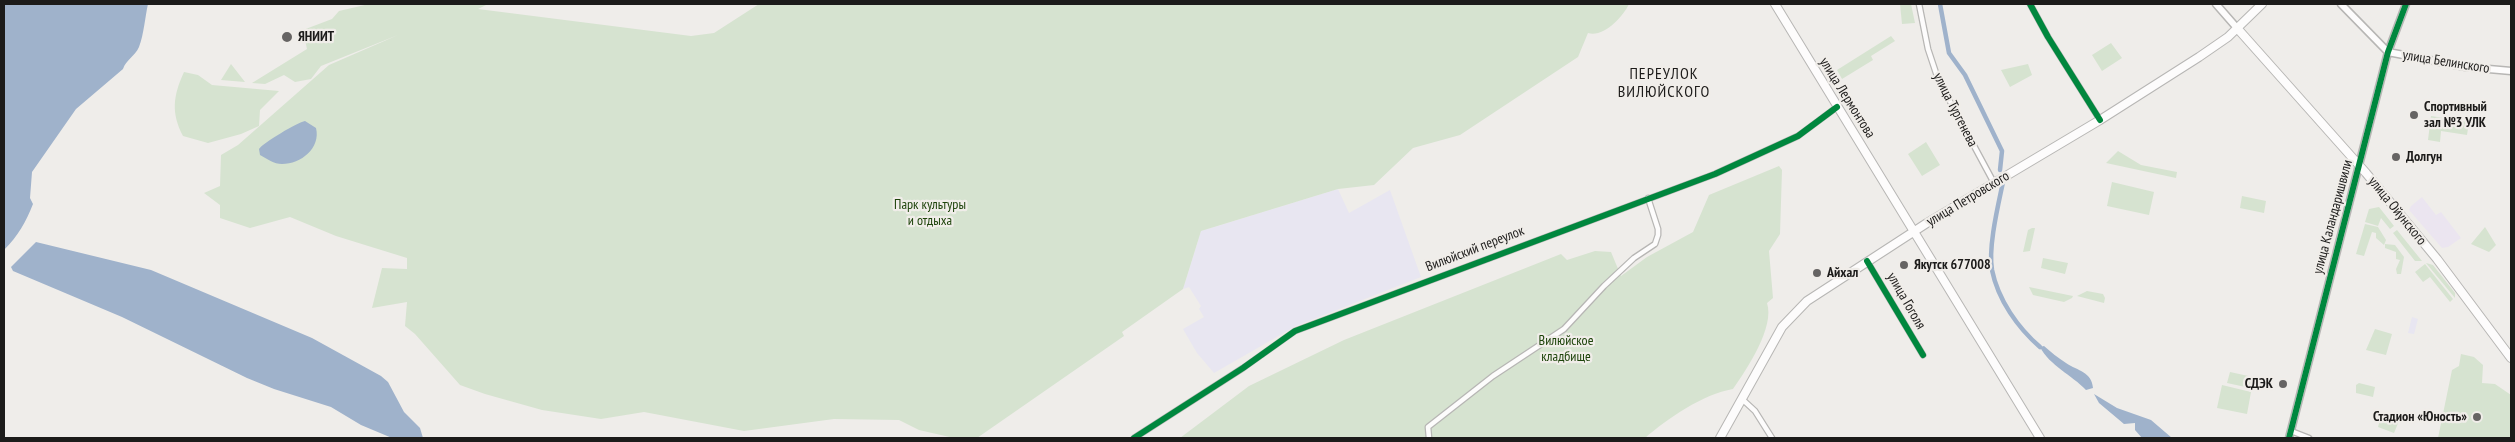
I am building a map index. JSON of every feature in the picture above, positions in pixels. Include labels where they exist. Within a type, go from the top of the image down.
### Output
[{"type":"main road","name":"улица Лермонтова","points":[[1775,4],[2040,438]]},
{"type":"main road","name":"улица Петровского","points":[[1720,438],[1788,318],[1807,301],[1914,231],[2100,120],[2224,41],[2262,4]]},
{"type":"main road","name":"улица Ойунского","points":[[2237,28],[2360,167],[2437,259],[2511,358]]},
{"type":"street","name":"улица Тургенева","points":[[1920,4],[1928,49],[1938,79],[1994,184]]},
{"type":"street","points":[[2030,4],[2048,37],[2100,120]]},
{"type":"street","name":"улица Ойунского","points":[[2216,4],[2237,28]]},
{"type":"street","name":"улица Белинского","points":[[2341,4],[2388,52],[2466,67],[2511,71]]},
{"type":"street","name":"улица Каландаришвили","points":[[2289,438],[2388,52],[2406,4]]},
{"type":"street","name":"Вилюйский переулок","points":[[1134,438],[1243,368],[1295,331],[1756,157],[1798,136],[1838,107]]},
{"type":"street","points":[[1429,438],[1428,427],[1493,376],[1564,329],[1576,318],[1586,304],[1628,263],[1654,244],[1658,235],[1658,229],[1648,198]]},
{"type":"street","name":"улица Гоголя","points":[[1867,261],[1893,301],[1923,355]]},
{"type":"street","points":[[1742,400],[1755,411],[1772,438]]},
{"type":"street","points":[[2291,431],[2309,438]]},
{"type":"shaded area","points":[[1338,189],[1349,213],[1390,190],[1421,277],[1296,326],[1214,373],[1197,353],[1183,329],[1204,317],[1199,309],[1201,306],[1189,287],[1183,289],[1201,231]]},
{"type":"shaded area","points":[[2422,197],[2436,215],[2441,212],[2461,238],[2448,247],[2442,248],[2409,210]]},
{"type":"shaded area","points":[[2412,317],[2418,319],[2414,334],[2408,333]]},
{"type":"green space","name":"Парк культуры и отдыха","points":[[369,4],[488,4],[478,9],[691,36],[714,33],[759,4],[1629,4],[1612,25],[1594,34],[1588,33],[1578,57],[1460,135],[1413,148],[1374,185],[1338,189],[1201,231],[1183,289],[1122,332],[1124,336],[977,438],[954,438],[919,430],[899,420],[834,419],[744,431],[644,412],[601,419],[542,410],[485,394],[460,385],[415,334],[405,326],[407,302],[372,308],[382,268],[407,269],[407,258],[336,236],[290,217],[250,228],[220,218],[220,205],[204,193],[220,186],[221,155],[238,145],[329,65],[398,35],[321,66],[311,79],[295,82],[284,75],[265,84],[252,83],[307,49],[303,30],[332,19],[339,11]]},
{"type":"green space","points":[[1900,4],[1911,4],[1915,23],[1902,24]]},
{"type":"green space","points":[[1891,36],[1895,41],[1871,56],[1873,60],[1842,79],[1837,70]]},
{"type":"green space","points":[[2111,43],[2122,58],[2102,71],[2092,55]]},
{"type":"green space","points":[[231,64],[245,82],[221,80]]},
{"type":"green space","points":[[2028,64],[2032,75],[2010,87],[2001,70]]},
{"type":"green space","points":[[184,72],[198,75],[212,85],[279,91],[260,110],[259,126],[241,134],[208,143],[183,136],[179,128],[175,104]]},
{"type":"green space","points":[[2431,116],[2469,122],[2467,135],[2441,131],[2440,142],[2428,140]]},
{"type":"green space","points":[[1926,142],[1940,165],[1922,176],[1908,154]]},
{"type":"green space","points":[[2118,151],[2141,165],[2177,172],[2176,178],[2106,163]]},
{"type":"green space","name":"Вилюйское кладбище","points":[[1779,166],[1782,170],[1780,234],[1769,251],[1773,298],[1767,303],[1767,324],[1758,348],[1733,389],[1710,396],[1686,408],[1645,438],[1180,438],[1249,386],[1344,340],[1561,254],[1567,260],[1595,251],[1611,252],[1621,276],[1647,257],[1693,232],[1709,195]]},
{"type":"green space","points":[[2112,182],[2154,192],[2149,215],[2107,206]]},
{"type":"green space","points":[[2242,196],[2266,201],[2264,213],[2240,208]]},
{"type":"green space","points":[[2379,207],[2394,226],[2390,229],[2381,218],[2378,226],[2365,222],[2369,209]]},
{"type":"green space","points":[[2365,224],[2378,227],[2386,240],[2384,245],[2376,238],[2376,233],[2372,232],[2364,256],[2356,254]]},
{"type":"green space","points":[[2485,227],[2496,245],[2489,252],[2471,244]]},
{"type":"green space","points":[[2035,228],[2030,251],[2023,252],[2028,230]]},
{"type":"green space","points":[[2397,230],[2422,261],[2415,261],[2393,233]]},
{"type":"green space","points":[[2385,244],[2395,245],[2404,257],[2401,274],[2397,274],[2396,269],[2400,260],[2396,259],[2396,252],[2385,248]]},
{"type":"green space","points":[[2043,258],[2068,263],[2065,274],[2041,268]]},
{"type":"green space","points":[[2426,263],[2433,265],[2455,293],[2455,298]]},
{"type":"green space","points":[[2425,264],[2453,299],[2450,302],[2430,277],[2423,282],[2415,272]]},
{"type":"green space","points":[[2029,287],[2073,296],[2064,302],[2033,295]]},
{"type":"green space","points":[[2087,291],[2103,294],[2105,298],[2104,303],[2077,296]]},
{"type":"green space","points":[[2375,329],[2392,334],[2386,355],[2366,350]]},
{"type":"green space","name":"Стадион «Юность»","points":[[2461,354],[2474,357],[2483,365],[2482,383],[2495,384],[2511,395],[2511,438],[2438,438],[2452,370],[2459,366]]},
{"type":"green space","points":[[2230,372],[2253,377],[2250,388],[2227,383]]},
{"type":"green space","points":[[2359,383],[2375,387],[2373,397],[2356,393],[2356,385]]},
{"type":"green space","points":[[2222,385],[2251,392],[2247,414],[2217,408]]},
{"type":"green space","points":[[2381,416],[2399,421],[2394,433],[2378,427]]},
{"type":"water","points":[[4,4],[148,4],[142,37],[137,50],[123,69],[76,109],[32,172],[30,198],[33,204],[21,228],[4,250]]},
{"type":"water","points":[[305,121],[316,128],[317,135],[308,154],[296,161],[282,164],[273,162],[260,155],[259,149],[267,142]]},
{"type":"water","points":[[36,242],[151,270],[312,338],[381,376],[388,382],[404,412],[420,428],[423,438],[392,438],[361,425],[331,407],[274,389],[247,378],[122,317],[13,271],[11,267]]},
{"type":"water","points":[[2044,346],[2063,361],[2087,375],[2093,388],[2086,390],[2049,360],[2040,347]]},
{"type":"water","points":[[2094,394],[2117,408],[2151,420],[2172,438],[2142,438],[2135,430],[2135,423],[2124,424],[2099,403]]},
{"type":"waterway","points":[[1940,4],[1949,53],[1965,75],[2002,151],[2000,170]]},
{"type":"waterway","points":[[2003,182],[1992,238],[1992,270],[1999,292],[2010,313],[2040,347]]},
{"type":"cycle path","points":[[2030,4],[2048,37],[2100,120]]},
{"type":"cycle path","points":[[2289,438],[2388,52],[2406,4]]},
{"type":"cycle path","points":[[1134,438],[1243,368],[1295,331],[1715,174],[1798,136],[1837,107]]},
{"type":"cycle path","points":[[1867,261],[1923,355]]},
{"type":"place","name":"ЯНИИТ","points":[[287,37]]},
{"type":"place","name":"Спортивный зал №3 УЛК","points":[[2414,115]]},
{"type":"place","name":"Долгун","points":[[2396,157]]},
{"type":"place","name":"Якутск 677008","points":[[1904,265]]},
{"type":"place","name":"Айхал","points":[[1817,273]]},
{"type":"place","name":"СДЭК","points":[[2283,384]]},
{"type":"place","name":"Стадион «Юность»","points":[[2477,417]]},
{"type":"district","name":"ПЕРЕУЛОК ВИЛЮЙСКОГО","points":[[1664,83]]}]
